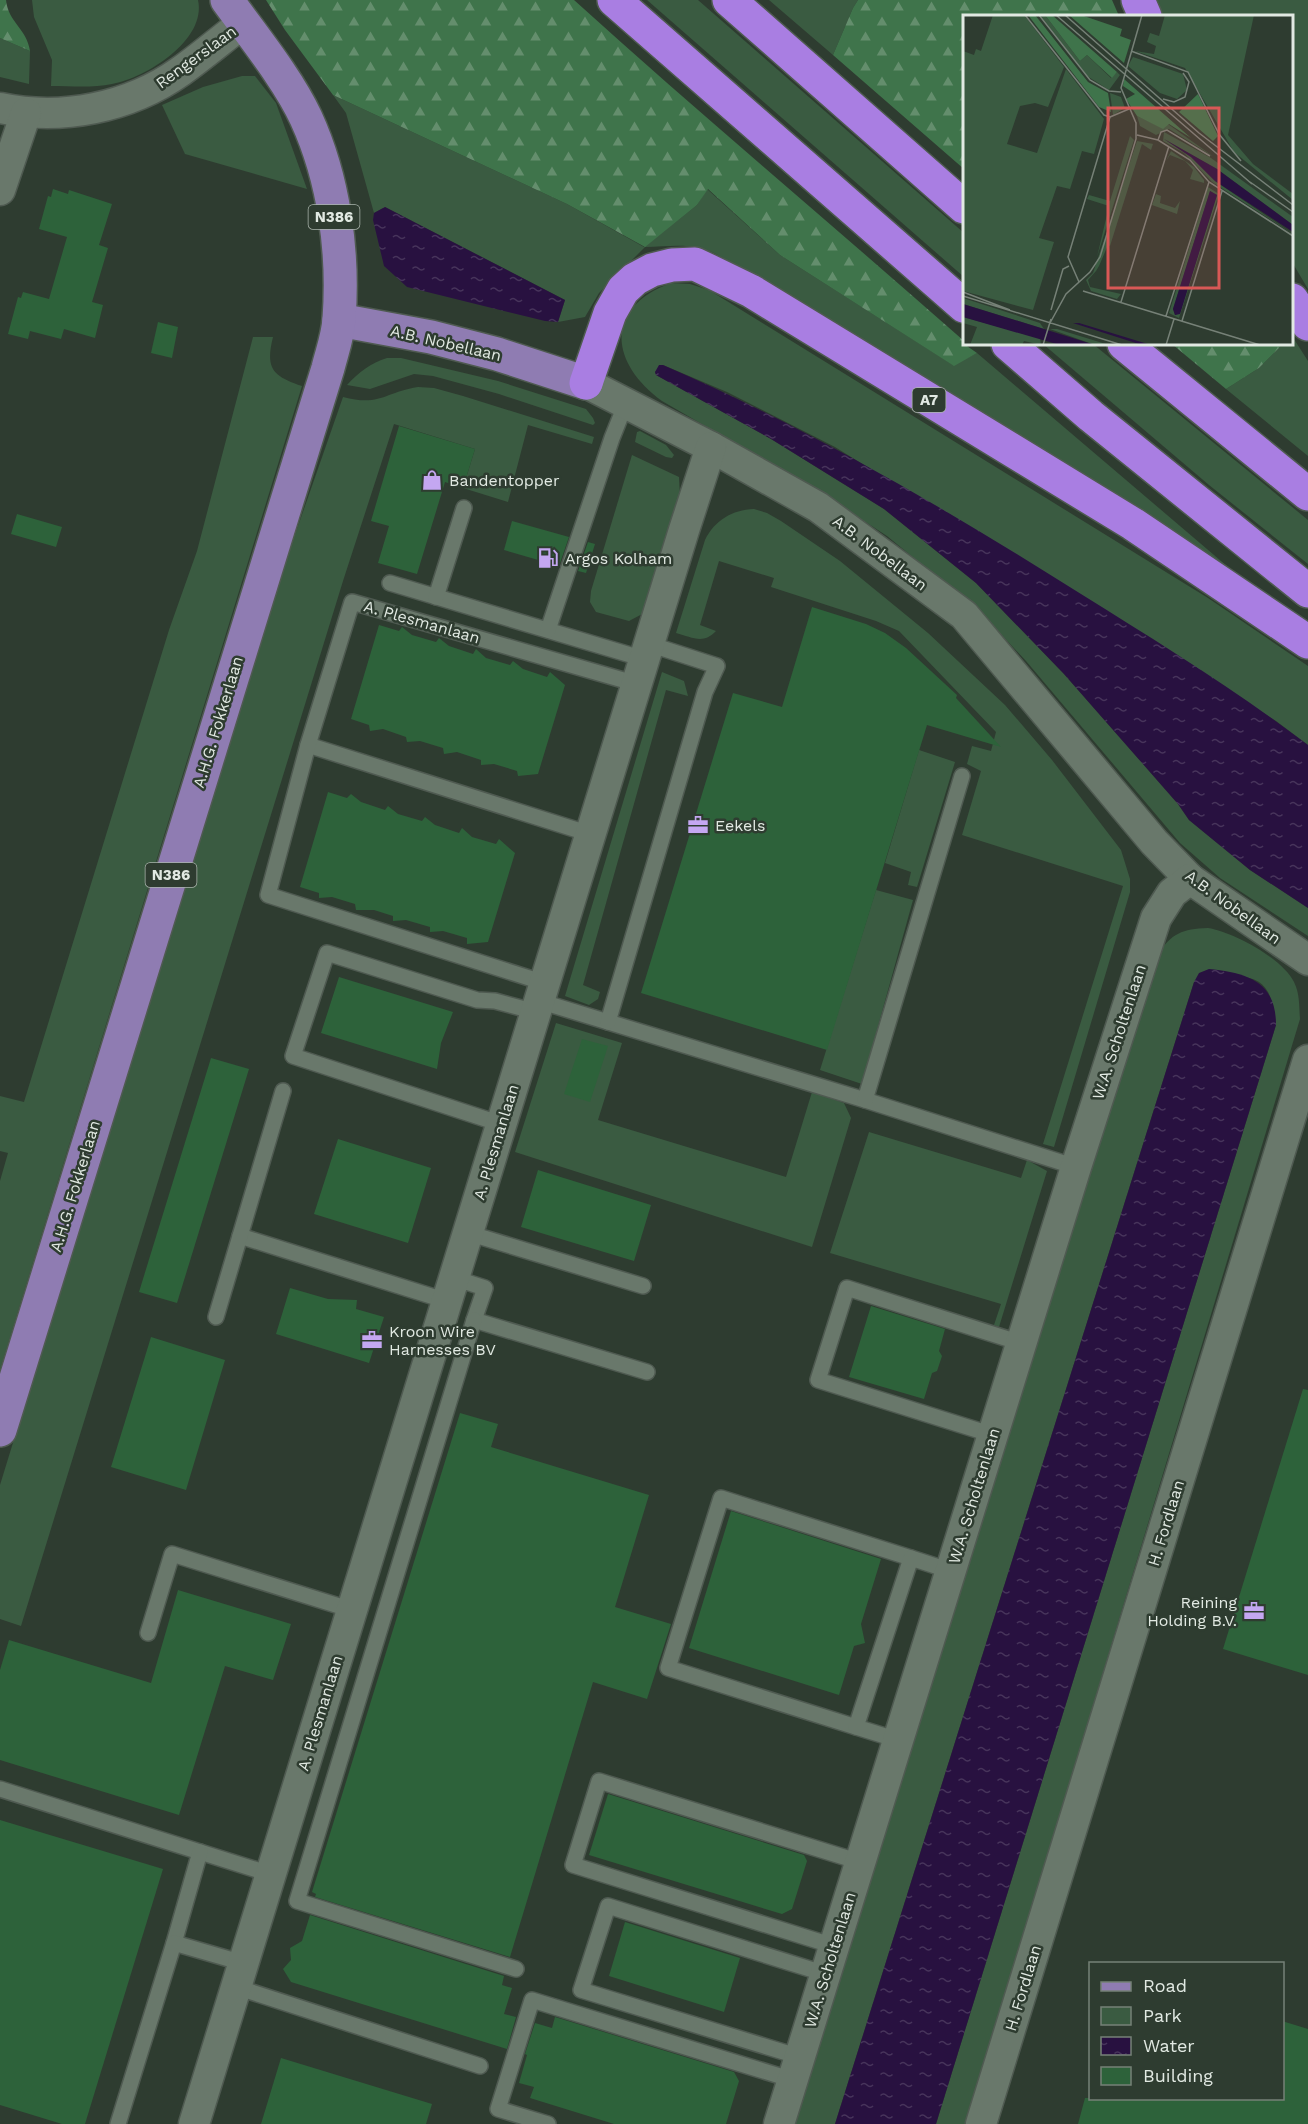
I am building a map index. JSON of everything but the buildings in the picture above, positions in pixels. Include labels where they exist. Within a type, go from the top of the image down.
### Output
[{"type":"highway","points":[[614,0],[963,305]]},
{"type":"highway","points":[[729,0],[963,206]]},
{"type":"highway","points":[[1138,0],[1144,15]]},
{"type":"highway","name":"A7","points":[[586,383],[610,313],[623,290],[635,279],[652,270],[672,265],[695,264],[751,291],[1133,524],[1308,642]]},
{"type":"highway","points":[[1293,302],[1308,324]]},
{"type":"highway","points":[[1009,345],[1091,416],[1308,591]]},
{"type":"highway","points":[[1125,345],[1308,495]]},
{"type":"main road","name":"A.H.G. Fokkerlaan","points":[[0,1430],[328,368],[339,320],[340,272],[335,219],[329,187],[319,155],[306,117],[235,11]]},
{"type":"main road","name":"A.B. Nobellaan","points":[[339,320],[442,340],[497,354],[586,383]]},
{"type":"street","name":"Rengerslaan","points":[[0,190],[13,110],[73,113],[139,96],[180,72],[235,11]]},
{"type":"street","name":"A.B. Nobellaan","points":[[586,383],[711,447],[818,507],[964,615],[1154,842],[1190,879],[1308,960]]},
{"type":"street","name":"A. Plesmanlaan","points":[[194,2124],[711,447]]},
{"type":"street","name":"W.A. Scholtenlaan","points":[[779,2124],[1076,1167],[1156,918],[1172,894],[1190,879]]},
{"type":"street","name":"H. Fordlaan","points":[[981,2124],[1308,1060]]},
{"type":"lane","points":[[548,630],[612,438],[626,403]]},
{"type":"lane","points":[[436,597],[464,508]]},
{"type":"lane","points":[[390,583],[548,630],[643,663],[717,666],[705,692],[608,1022]]},
{"type":"lane","name":"A. Plesmanlaan","points":[[540,999],[268,895],[308,745],[352,602],[643,663]]},
{"type":"lane","points":[[308,745],[590,834]]},
{"type":"lane","points":[[865,1100],[962,776]]},
{"type":"lane","points":[[501,1124],[293,1056],[327,953],[477,1000],[540,999],[1076,1167]]},
{"type":"lane","points":[[216,1317],[283,1091]]},
{"type":"lane","points":[[468,1233],[643,1286]]},
{"type":"lane","points":[[240,1236],[450,1290],[485,1288],[297,1901],[516,1969]]},
{"type":"lane","points":[[993,1435],[818,1380],[821,1370],[847,1288],[1021,1343]]},
{"type":"lane","points":[[474,1320],[647,1372]]},
{"type":"lane","points":[[898,1740],[668,1668],[722,1498],[951,1571]]},
{"type":"lane","points":[[148,1633],[172,1554],[352,1610]]},
{"type":"lane","points":[[856,1727],[911,1558]]},
{"type":"lane","points":[[834,1946],[573,1865],[576,1854],[599,1781],[860,1862]]},
{"type":"lane","points":[[0,1789],[270,1874]]},
{"type":"lane","points":[[118,2124],[201,1852]]},
{"type":"lane","points":[[796,2069],[581,1990],[604,1916],[608,1906],[826,1974]]},
{"type":"lane","points":[[174,1943],[239,1975],[480,2066]]},
{"type":"lane","points":[[548,2124],[498,2109],[532,2000],[796,2069]]},
{"type":"green space","points":[[0,0],[6,0],[7,8],[25,37],[30,51],[0,38]]},
{"type":"green space","points":[[32,0],[198,0],[198,15],[184,43],[171,55],[141,74],[105,85],[51,86],[52,60],[34,17]]},
{"type":"green space","points":[[266,0],[574,0],[963,340],[963,345],[977,353],[954,366],[780,255],[708,189],[697,205],[645,247],[567,204],[333,95]]},
{"type":"green space","points":[[647,0],[698,0],[963,232],[963,276]]},
{"type":"green space","points":[[769,0],[858,0],[833,55]]},
{"type":"green space","points":[[858,0],[1112,0],[1119,15],[963,15],[963,168],[833,55]]},
{"type":"green space","points":[[1155,0],[1308,0],[1308,289],[1293,264],[1293,15],[1162,15]]},
{"type":"green space","points":[[0,38],[30,51],[29,84],[0,77]]},
{"type":"green space","points":[[242,76],[255,76],[276,103],[307,189],[185,154],[162,105],[203,87]]},
{"type":"green space","points":[[333,95],[567,204],[644,247],[697,205],[707,189],[780,255],[953,365],[977,353],[1241,578],[707,250],[688,246],[645,247],[599,293],[585,317],[558,322],[565,300],[385,207],[374,213],[346,113]]},
{"type":"green space","points":[[671,283],[690,284],[709,290],[1208,598],[1308,666],[1308,745],[1276,721],[835,447],[727,392],[663,365],[655,372],[656,375],[771,439],[884,509],[976,583],[1064,674],[1178,804],[1189,820],[1250,870],[1308,908],[1308,936],[1220,878],[1180,843],[1026,661],[997,630],[931,572],[887,536],[821,493],[662,401],[645,386],[632,370],[624,354],[622,337],[625,321],[634,307],[649,294]]},
{"type":"green space","points":[[253,337],[273,337],[270,357],[274,370],[284,379],[302,386],[0,1370],[0,1181],[8,1153],[0,1151],[0,1096],[24,1102],[169,630],[197,551]]},
{"type":"green space","points":[[1293,338],[1308,361],[1308,456],[1226,389],[1259,368],[1282,345],[1293,345]]},
{"type":"green space","points":[[1044,345],[1094,345],[1308,520],[1308,564],[1209,485]]},
{"type":"green space","points":[[1173,345],[1282,345],[1259,368],[1226,389]]},
{"type":"green space","points":[[387,358],[401,358],[498,381],[586,409],[595,423],[593,425],[499,394],[433,376],[414,374],[370,389],[347,385],[366,368]]},
{"type":"green space","points":[[418,387],[434,388],[463,396],[594,437],[592,444],[528,425],[508,502],[463,488],[475,449],[394,424],[343,581],[21,1626],[0,1619],[0,1485],[268,612],[343,397],[355,400],[374,400]]},
{"type":"green space","points":[[640,431],[666,445],[674,455],[672,458],[635,442],[637,432]]},
{"type":"green space","points":[[632,455],[679,477],[680,497],[646,612],[629,621],[596,612],[590,602],[591,591]]},
{"type":"green space","points":[[754,509],[781,521],[840,561],[928,633],[1005,705],[1052,760],[1121,850],[1130,879],[1130,892],[1054,1147],[1043,1144],[1123,886],[962,835],[981,771],[967,764],[972,746],[991,751],[996,732],[899,631],[876,621],[771,587],[774,578],[719,561],[700,625],[716,631],[702,639],[676,633],[709,533],[725,517],[738,511]]},
{"type":"green space","points":[[662,672],[684,681],[688,696],[666,690],[583,985],[600,992],[598,999],[589,1005],[565,996]]},
{"type":"green space","points":[[919,750],[955,762],[917,887],[908,885],[911,872],[885,863]]},
{"type":"green space","points":[[876,890],[913,900],[862,1084],[820,1070]]},
{"type":"green space","points":[[1208,928],[1243,941],[1279,964],[1288,973],[1296,987],[1300,1019],[967,2124],[936,2124],[1276,1025],[1268,992],[1254,979],[1224,977],[1194,982],[835,2124],[795,2124],[1157,955],[1178,934]]},
{"type":"green space","points":[[556,1023],[622,1043],[598,1120],[786,1177],[812,1092],[844,1103],[851,1118],[812,1247],[515,1152]]},
{"type":"green space","points":[[869,1132],[1021,1178],[1027,1160],[1047,1171],[999,1327],[994,1325],[1001,1304],[830,1253]]},
{"type":"water","points":[[385,207],[565,300],[558,322],[545,321],[407,287],[384,266],[373,220],[374,213]]},
{"type":"water","points":[[659,365],[771,415],[928,501],[1168,648],[1308,745],[1308,908],[1250,870],[1189,820],[1178,804],[1064,674],[976,583],[884,509],[771,439],[656,375],[655,372]]},
{"type":"water","points":[[1209,969],[1236,973],[1257,982],[1271,998],[1276,1025],[936,2124],[835,2124],[1194,982],[1199,973]]},
{"type":"place","name":"Bandentopper","points":[[432,480]]},
{"type":"place","name":"Argos Kolham","points":[[548,558]]},
{"type":"place","name":"Eekels","points":[[698,825]]},
{"type":"place","name":"Kroon Wire Harnesses BV","points":[[372,1340]]},
{"type":"place","name":"Reining Holding B.V.","points":[[1254,1611]]}]
